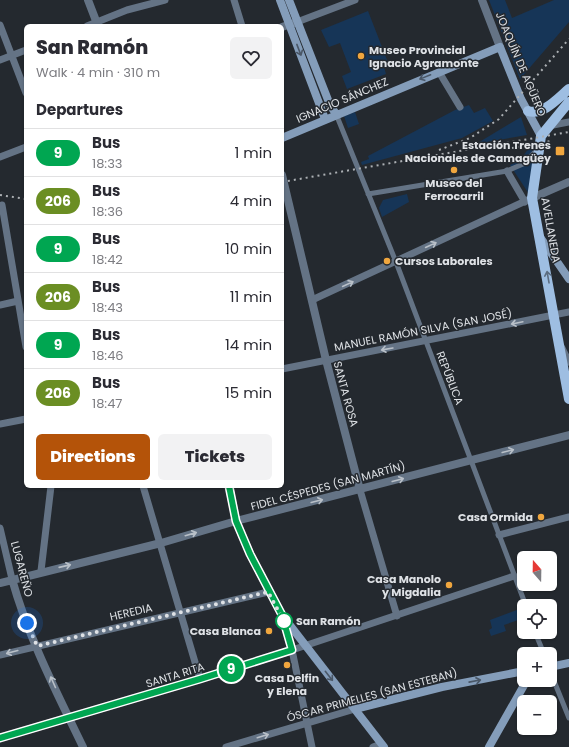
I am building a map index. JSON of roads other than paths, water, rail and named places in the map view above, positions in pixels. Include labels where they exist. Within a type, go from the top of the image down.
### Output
[{"type":"main road","points":[[280,0],[286,26],[322,108],[325,119]]},
{"type":"main road","points":[[289,0],[330,105],[336,114]]},
{"type":"main road","name":"IGNACIO SÁNCHEZ","points":[[284,137],[336,114],[500,47]]},
{"type":"main road","name":"JOAQUÍN DE AGÜERO","points":[[500,47],[528,111],[541,136]]},
{"type":"main road","points":[[528,111],[535,112],[543,109],[569,89]]},
{"type":"main road","points":[[322,108],[328,108],[330,105]]},
{"type":"main road","points":[[541,136],[547,126],[566,105]]},
{"type":"main road","name":"AVELLANEDA","points":[[541,136],[529,200],[540,236],[569,399]]},
{"type":"main road","points":[[540,236],[569,279]]},
{"type":"main road","points":[[229,488],[236,521],[268,592],[282,615],[355,709],[380,746]]},
{"type":"main road","points":[[557,666],[569,663]]},
{"type":"main road","name":"ÓSCAR PRIMELLES (SAN ESTEBAN)","points":[[355,709],[442,687],[517,672]]},
{"type":"main road","points":[[489,747],[523,687]]},
{"type":"street","points":[[88,0],[97,24],[142,5],[165,0]]},
{"type":"street","points":[[234,0],[241,24]]},
{"type":"street","points":[[286,26],[355,0]]},
{"type":"street","name":"JOAQUÍN DE AGÜERO","points":[[482,0],[500,47]]},
{"type":"street","points":[[0,25],[24,88]]},
{"type":"street","points":[[0,60],[24,51]]},
{"type":"street","points":[[439,72],[460,107]]},
{"type":"street","name":"REPÚBLICA","points":[[336,114],[396,262],[523,599]]},
{"type":"street","points":[[368,194],[507,171],[523,164],[540,147]]},
{"type":"street","points":[[0,158],[24,148]]},
{"type":"street","points":[[507,171],[529,200]]},
{"type":"street","points":[[312,300],[569,182]]},
{"type":"street","name":"SANTA ROSA","points":[[284,183],[326,360],[360,490],[397,616]]},
{"type":"street","points":[[2,206],[2,231],[18,301],[24,336]]},
{"type":"street","points":[[0,305],[18,301]]},
{"type":"street","name":"MANUEL RAMÓN SILVA (SAN JOSÉ)","points":[[284,369],[426,342],[569,312]]},
{"type":"street","points":[[559,342],[569,362]]},
{"type":"street","points":[[0,424],[24,419]]},
{"type":"street","name":"FIDEL CÉSPEDES (SAN MARTÍN)","points":[[0,583],[41,571],[161,543],[236,521],[569,435]]},
{"type":"street","points":[[41,571],[51,488]]},
{"type":"street","points":[[144,488],[200,679]]},
{"type":"street","points":[[499,535],[569,517]]},
{"type":"street","name":"LUGAREÑO","points":[[0,528],[18,600],[37,646],[83,747]]},
{"type":"street","name":"SANTA RITA","points":[[0,738],[200,679],[397,616],[514,576]]},
{"type":"street","name":"HEREDIA","points":[[0,655],[268,592]]},
{"type":"street","points":[[282,615],[292,650],[312,747]]},
{"type":"street","points":[[556,687],[569,718]]},
{"type":"street","name":"ÓSCAR PRIMELLES (SAN ESTEBAN)","points":[[226,747],[306,722],[355,709]]},
{"type":"railway","points":[[439,150],[470,138],[499,119],[569,39]]},
{"type":"railway","points":[[284,182],[569,132]]},
{"type":"railway","points":[[512,148],[551,141]]},
{"type":"railway","points":[[0,195],[24,199]]},
{"type":"place","name":"Museo Provincial Ignacio Agramonte","points":[[361,56]]},
{"type":"place","name":"Estación Trenes Nacionales de Camagüey","points":[[560,151]]},
{"type":"place","name":"Museo del Ferrocarril","points":[[454,170]]},
{"type":"place","name":"Cursos Laborales","points":[[387,261]]},
{"type":"place","name":"Casa Ormida","points":[[541,517]]},
{"type":"place","name":"Casa Manolo y Migdalia","points":[[449,585]]},
{"type":"place","name":"San Ramón","points":[[284,621]]},
{"type":"place","name":"Casa Blanca","points":[[269,631]]},
{"type":"place","name":"Casa Delfin y Elena","points":[[287,665]]}]
